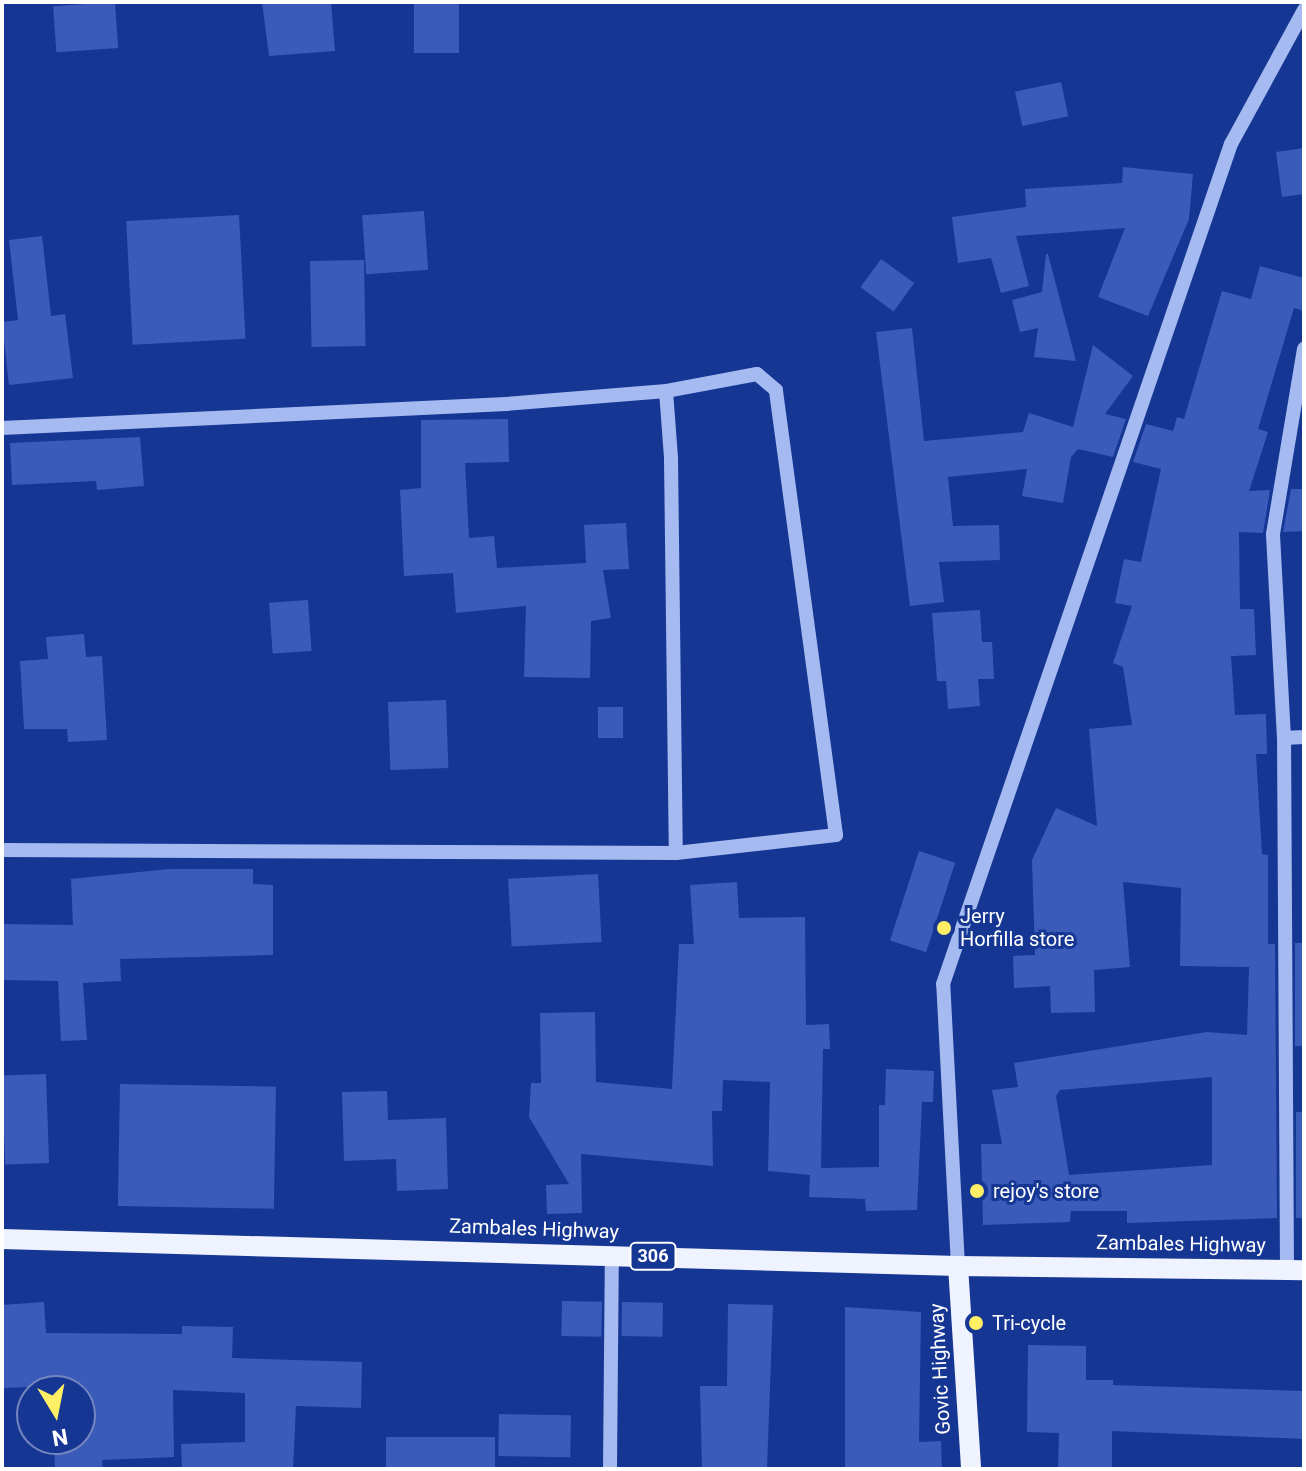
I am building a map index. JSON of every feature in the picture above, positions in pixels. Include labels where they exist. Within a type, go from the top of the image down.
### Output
[{"type":"main road","name":"Zambales Highway","points":[[2,1239],[958,1266],[1296,1270]]},
{"type":"main road","name":"Govic Highway","points":[[958,1266],[971,1469]]},
{"type":"street","points":[[958,1266],[943,984],[1231,144],[1304,10]]},
{"type":"street","points":[[1296,1270],[1284,738],[1273,534],[1304,349]]},
{"type":"street","points":[[2,428],[506,404],[666,391],[757,374],[776,390],[836,835],[676,853],[2,850]]},
{"type":"street","points":[[666,391],[676,853]]},
{"type":"street","points":[[1284,738],[1304,737]]},
{"type":"street","points":[[610,1469],[612,1255]]},
{"type":"building","points":[[115,2],[118,48],[56,52],[53,6]]},
{"type":"building","points":[[262,2],[331,2],[335,51],[269,56]]},
{"type":"building","points":[[414,2],[459,2],[459,53],[414,53]]},
{"type":"building","points":[[1061,82],[1068,116],[1022,126],[1015,92]]},
{"type":"building","points":[[1304,148],[1304,194],[1282,197],[1276,152]]},
{"type":"building","points":[[1123,167],[1193,174],[1189,219],[1148,316],[1098,297],[1125,228],[1016,236],[1029,286],[1001,293],[991,258],[958,263],[952,217],[1026,207],[1025,189],[1122,183]]},
{"type":"building","points":[[424,211],[428,270],[366,274],[362,215]]},
{"type":"building","points":[[239,215],[245,339],[133,345],[126,221]]},
{"type":"building","points":[[42,236],[51,316],[65,314],[73,378],[9,385],[2,322],[18,320],[9,240]]},
{"type":"building","points":[[1046,254],[1076,361],[1034,357],[1038,328],[1020,332],[1012,300],[1042,292]]},
{"type":"building","points":[[881,259],[914,283],[894,311],[860,287]]},
{"type":"building","points":[[364,260],[366,346],[312,347],[310,261]]},
{"type":"building","points":[[1260,266],[1304,278],[1304,311],[1294,308],[1258,429],[1268,432],[1249,491],[1270,490],[1263,533],[1239,532],[1240,609],[1254,609],[1256,655],[1231,656],[1235,715],[1266,714],[1267,754],[1256,754],[1262,854],[1268,855],[1268,944],[1275,944],[1277,1218],[1127,1223],[1127,1211],[1071,1211],[1070,1222],[983,1225],[981,1144],[1002,1144],[992,1090],[1018,1087],[1014,1063],[1207,1032],[1247,1035],[1249,967],[1180,966],[1181,888],[1123,882],[1130,967],[1094,970],[1095,1012],[1051,1013],[1050,986],[1014,988],[1013,956],[1035,955],[1032,860],[1056,808],[1097,826],[1089,729],[1132,725],[1123,667],[1113,663],[1132,606],[1115,603],[1124,559],[1141,562],[1161,469],[1133,462],[1146,424],[1173,431],[1177,417],[1184,419],[1222,291],[1251,299]],"holes":[[[1212,1077],[1212,1165],[1069,1175],[1056,1096],[1060,1090]]]},
{"type":"building","points":[[912,328],[924,441],[1023,432],[1029,413],[1073,427],[1093,345],[1133,376],[1105,414],[1126,419],[1113,457],[1078,449],[1071,457],[1063,503],[1022,496],[1027,469],[948,477],[953,526],[999,525],[1000,560],[939,562],[944,602],[910,606],[876,332]]},
{"type":"building","points":[[508,419],[509,462],[465,463],[469,538],[494,536],[497,568],[586,563],[584,525],[626,523],[629,569],[603,570],[611,618],[591,621],[590,678],[524,677],[526,606],[456,613],[453,573],[404,576],[400,490],[421,488],[421,420]]},
{"type":"building","points":[[140,437],[144,486],[97,490],[96,481],[12,485],[10,443]]},
{"type":"building","points":[[1291,489],[1304,489],[1304,531],[1283,532]]},
{"type":"building","points":[[308,600],[312,651],[273,654],[269,603]]},
{"type":"building","points":[[980,610],[982,642],[992,642],[994,679],[978,679],[980,706],[948,709],[946,681],[937,681],[932,613]]},
{"type":"building","points":[[84,634],[86,657],[102,656],[107,740],[68,742],[67,729],[24,729],[20,661],[48,659],[46,637]]},
{"type":"building","points":[[446,700],[448,768],[390,770],[388,702]]},
{"type":"building","points":[[598,707],[623,707],[623,738],[598,738]]},
{"type":"building","points":[[919,851],[955,863],[926,952],[890,940]]},
{"type":"building","points":[[169,869],[253,869],[253,884],[273,885],[273,955],[120,959],[121,981],[83,983],[87,1040],[61,1041],[58,981],[2,980],[2,924],[73,925],[71,879]]},
{"type":"building","points":[[598,874],[602,942],[512,947],[508,879]]},
{"type":"building","points":[[737,882],[739,918],[805,917],[806,1025],[829,1024],[830,1049],[823,1049],[821,1168],[879,1167],[879,1105],[885,1105],[886,1069],[934,1071],[933,1102],[922,1102],[917,1210],[866,1211],[865,1199],[809,1197],[810,1175],[768,1171],[770,1082],[723,1080],[722,1111],[712,1111],[713,1166],[581,1154],[582,1213],[547,1214],[546,1185],[569,1184],[529,1117],[531,1083],[541,1083],[540,1013],[595,1012],[596,1082],[672,1089],[679,944],[694,944],[690,885]]},
{"type":"building","points":[[1295,943],[1304,943],[1304,1046],[1295,1046]]},
{"type":"building","points":[[46,1074],[49,1163],[5,1164],[2,1076]]},
{"type":"building","points":[[120,1084],[276,1087],[274,1209],[118,1206]]},
{"type":"building","points":[[387,1091],[388,1120],[446,1118],[448,1189],[397,1191],[396,1159],[344,1161],[342,1092]]},
{"type":"building","points":[[1296,1112],[1304,1112],[1304,1218],[1296,1218]]},
{"type":"building","points":[[562,1301],[602,1302],[601,1337],[561,1336]]},
{"type":"building","points":[[44,1302],[46,1333],[182,1334],[182,1326],[233,1327],[232,1358],[362,1362],[361,1408],[296,1406],[293,1469],[182,1469],[181,1444],[245,1442],[245,1393],[173,1390],[174,1457],[102,1460],[103,1469],[55,1469],[55,1455],[96,1455],[96,1375],[16,1375],[16,1387],[2,1388],[2,1305]]},
{"type":"building","points":[[622,1302],[663,1303],[662,1337],[621,1336]]},
{"type":"building","points":[[728,1304],[773,1305],[767,1469],[702,1469],[700,1386],[727,1386]]},
{"type":"building","points":[[845,1307],[921,1312],[919,1442],[941,1441],[942,1469],[845,1469]]},
{"type":"building","points":[[1028,1345],[1086,1346],[1086,1380],[1113,1380],[1113,1385],[1304,1391],[1304,1439],[1112,1431],[1112,1469],[1058,1469],[1059,1433],[1027,1432]]},
{"type":"building","points":[[499,1414],[571,1415],[570,1457],[498,1456]]},
{"type":"building","points":[[386,1437],[495,1437],[495,1469],[386,1469]]},
{"type":"place","name":"Jerry Horfilla store","points":[[944,928]]},
{"type":"place","name":"rejoy's store","points":[[977,1191]]},
{"type":"place","name":"Tri-cycle","points":[[976,1323]]}]
